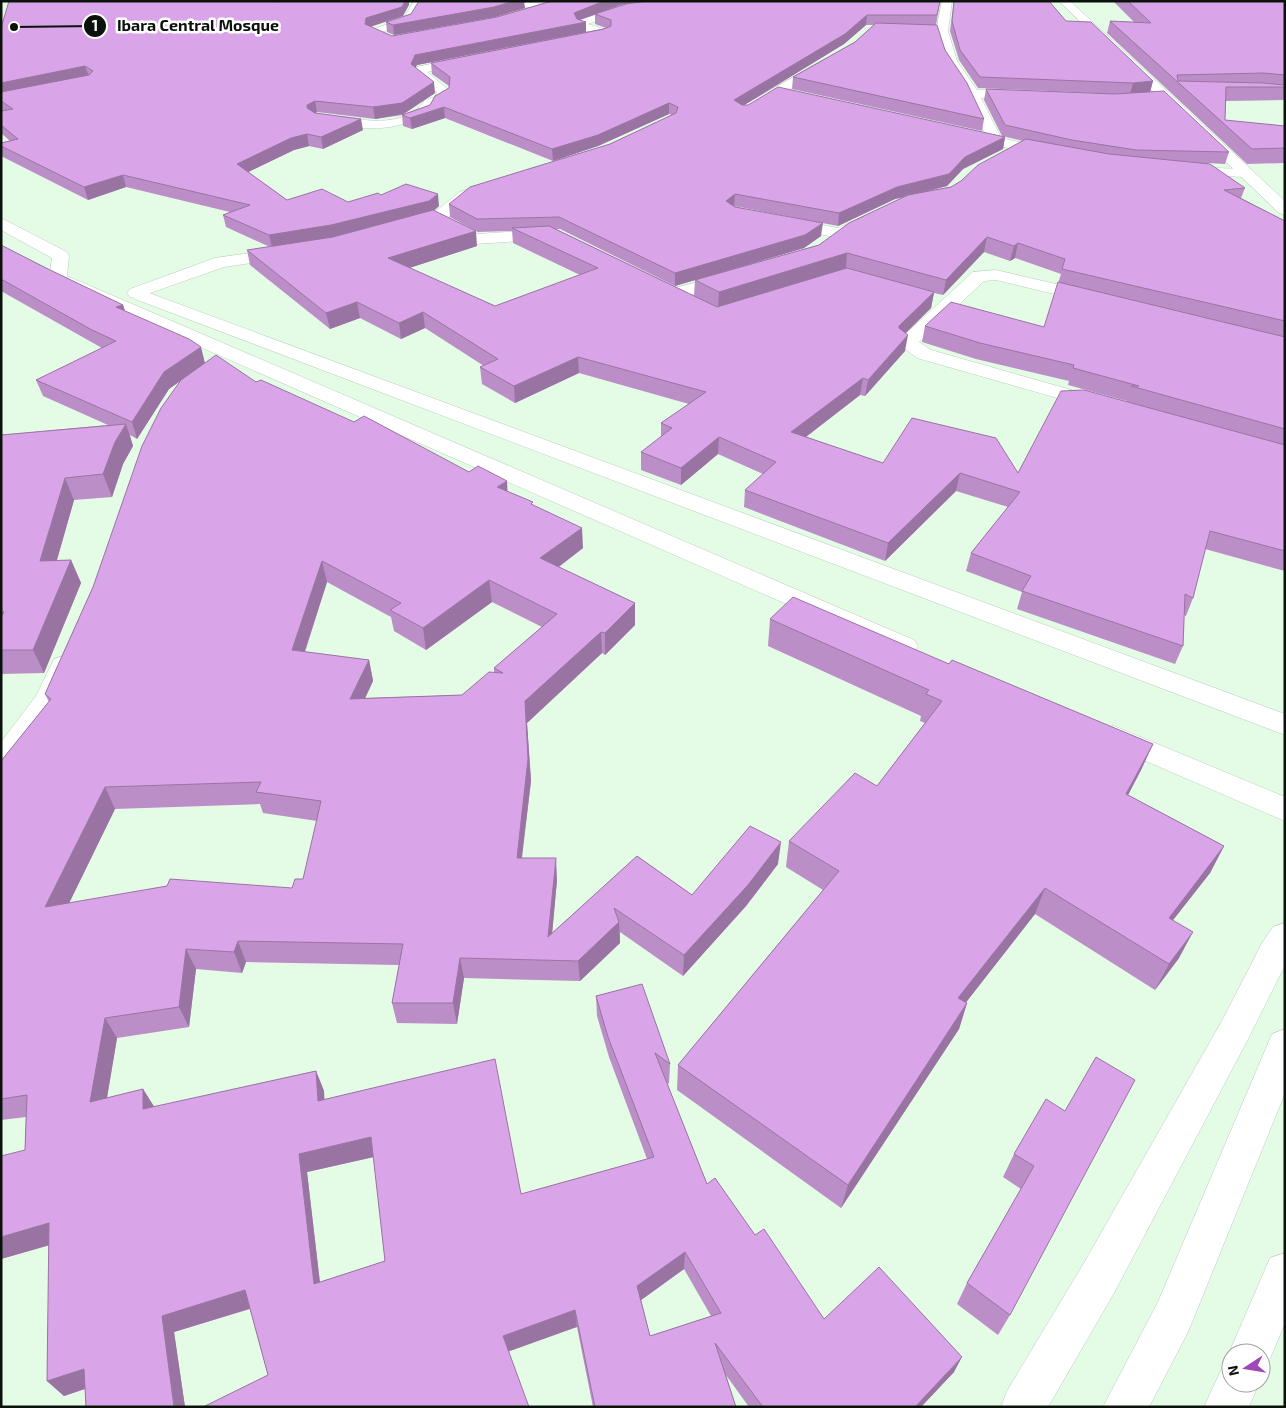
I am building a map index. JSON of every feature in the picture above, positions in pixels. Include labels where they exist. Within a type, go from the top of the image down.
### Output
[{"type":"main road","points":[[509,1],[547,7]]},
{"type":"main road","points":[[522,15],[547,7],[581,1]]},
{"type":"main road","points":[[585,1],[624,9]]},
{"type":"main road","points":[[562,42],[606,33],[583,26],[582,23],[624,9],[685,1]]},
{"type":"main road","points":[[947,1],[937,31],[951,61],[973,94],[996,142]]},
{"type":"main road","points":[[1064,1],[1285,210]]},
{"type":"main road","points":[[1080,1],[1192,104]]},
{"type":"main road","points":[[412,38],[393,41],[372,32],[408,20],[419,2]]},
{"type":"main road","points":[[317,118],[377,126],[393,124],[426,112],[430,103],[440,99],[444,91],[419,73],[421,70],[485,57]]},
{"type":"main road","points":[[742,111],[834,58]]},
{"type":"main road","points":[[777,92],[796,96]]},
{"type":"main road","points":[[973,94],[1032,96]]},
{"type":"main road","points":[[1147,98],[1164,96]]},
{"type":"main road","points":[[948,131],[1061,155]]},
{"type":"main road","points":[[1003,156],[1020,147]]},
{"type":"main road","points":[[1170,170],[1245,173]]},
{"type":"main road","points":[[391,230],[437,218],[465,195],[493,186]]},
{"type":"main road","points":[[1,208],[67,263],[136,293],[1285,724]]},
{"type":"main road","points":[[818,249],[840,233],[884,212]]},
{"type":"main road","points":[[437,218],[475,239],[553,234],[562,238]]},
{"type":"main road","points":[[773,220],[840,233]]},
{"type":"main road","points":[[1,223],[67,263],[234,354],[928,656]]},
{"type":"main road","points":[[136,293],[221,262],[306,250]]},
{"type":"main road","points":[[673,294],[747,274]]},
{"type":"main road","points":[[1110,303],[991,275],[979,276],[939,302],[908,342],[912,348],[924,354],[1114,408]]},
{"type":"main road","points":[[656,285],[699,307]]},
{"type":"main road","points":[[214,368],[234,354]]},
{"type":"main road","points":[[1,763],[48,699],[72,644]]},
{"type":"main road","points":[[1091,726],[1285,810]]},
{"type":"main road","points":[[1024,1407],[1104,1269],[1235,1030],[1274,952],[1285,937]]},
{"type":"main road","points":[[1125,1407],[1172,1317],[1252,1132],[1285,1045]]},
{"type":"main road","points":[[1254,1343],[1285,1273]]},
{"type":"main road","points":[[1226,1407],[1232,1393]]},
{"type":"building","points":[[9,1],[405,1],[402,7],[366,18],[365,24],[392,36],[497,17],[552,1],[604,1],[574,13],[577,19],[586,22],[415,55],[411,64],[434,82],[402,103],[373,107],[315,101],[307,105],[307,108],[315,113],[361,119],[321,137],[307,134],[291,138],[237,164],[287,200],[322,189],[348,202],[378,193],[381,195],[406,184],[438,194],[429,201],[331,225],[269,235],[223,215],[250,205],[123,175],[84,187],[1,146],[1,143],[18,139],[1,125],[1,111],[13,109],[1,101],[1,92],[89,75],[93,71],[85,66],[1,83],[1,28]]},
{"type":"building","points":[[419,1],[514,1],[494,7],[393,25],[386,22],[411,14]]},
{"type":"building","points":[[648,1],[940,1],[937,15],[867,15],[845,34],[734,100],[742,105],[748,105],[778,87],[1005,137],[965,157],[949,174],[897,187],[839,213],[735,194],[726,201],[735,207],[823,223],[805,235],[675,273],[559,217],[477,219],[449,204],[470,187],[610,144],[676,113],[678,107],[669,103],[598,135],[552,149],[444,107],[410,118],[402,115],[430,105],[435,96],[449,88],[450,77],[431,63],[604,29],[611,26],[611,20],[595,14],[626,4]]},
{"type":"building","points":[[954,1],[1049,1],[1066,21],[1091,22],[1153,81],[1133,83],[980,77],[960,50],[952,21]]},
{"type":"building","points":[[1128,1],[1285,1],[1285,75],[1264,73],[1177,75],[1178,81],[1285,85],[1285,87],[1226,87],[1225,120],[1285,126],[1285,148],[1252,149],[1110,21],[1151,23]]},
{"type":"building","points":[[876,23],[937,25],[945,50],[967,83],[984,119],[793,77],[855,42]]},
{"type":"building","points":[[986,89],[1115,94],[1164,91],[1229,152],[1136,150],[1072,140],[1005,125]]},
{"type":"building","points":[[1026,139],[1109,154],[1210,164],[1245,188],[1224,190],[1285,221],[1285,321],[1062,269],[1065,259],[1018,243],[1014,246],[987,237],[946,280],[847,253],[719,292],[695,280],[819,245],[849,223],[908,195],[951,187],[961,181],[978,165]]},
{"type":"building","points":[[433,210],[476,231],[388,258],[495,306],[598,268],[512,228],[549,226],[717,307],[847,268],[934,292],[899,326],[908,335],[868,380],[863,378],[791,432],[883,463],[912,418],[996,438],[1018,473],[1061,391],[1084,390],[1285,445],[1285,551],[1210,531],[1193,598],[1185,594],[1183,646],[1022,591],[1031,576],[971,553],[1020,492],[960,473],[888,543],[745,490],[776,462],[719,437],[681,468],[641,452],[672,428],[661,423],[706,392],[578,357],[514,386],[480,367],[498,359],[423,312],[399,323],[357,302],[326,313],[247,250],[333,237]]},
{"type":"building","points":[[1,245],[123,305],[116,307],[189,339],[201,347],[164,372],[132,422],[36,380],[116,341],[92,330],[1,279]]},
{"type":"building","points":[[1058,282],[1285,337],[1285,429],[1131,386],[1139,386],[1073,368],[1074,365],[980,343],[925,326],[951,302],[1044,327]]},
{"type":"building","points":[[216,355],[256,382],[261,380],[354,422],[364,416],[469,472],[478,466],[507,481],[497,487],[533,502],[531,504],[582,528],[540,558],[635,603],[605,633],[601,632],[525,701],[528,759],[517,858],[556,858],[548,937],[637,856],[692,895],[750,826],[781,842],[748,885],[684,955],[614,908],[619,922],[578,961],[460,958],[453,1003],[392,1003],[403,944],[238,941],[234,952],[186,949],[179,1007],[105,1018],[90,1102],[143,1089],[143,1109],[316,1071],[318,1101],[495,1059],[521,1194],[654,1157],[608,1037],[596,996],[642,984],[670,1064],[655,1053],[707,1184],[715,1178],[755,1235],[764,1229],[824,1319],[879,1267],[962,1357],[915,1407],[763,1407],[715,1343],[736,1407],[595,1407],[575,1310],[503,1336],[529,1407],[203,1407],[268,1375],[245,1290],[162,1316],[174,1407],[86,1407],[84,1369],[47,1381],[49,1223],[1,1237],[1,1156],[25,1150],[27,1095],[1,1099],[1,761],[51,699],[45,694],[93,587],[142,446],[161,408],[181,380]],"holes":[[[322,561],[401,603],[390,610],[423,628],[489,580],[557,614],[494,668],[503,673],[489,672],[462,695],[350,699],[369,660],[292,650]],[[261,782],[256,792],[321,801],[303,879],[295,879],[292,888],[170,879],[167,886],[45,907],[105,787]],[[371,1137],[385,1261],[314,1284],[299,1154]],[[685,1252],[721,1313],[650,1336],[637,1286]]]},
{"type":"building","points":[[126,424],[115,442],[103,474],[65,478],[40,561],[71,560],[33,650],[1,650],[1,617],[4,612],[1,612],[1,435]]},
{"type":"building","points":[[793,597],[949,664],[952,660],[1153,744],[1126,794],[1224,846],[1169,918],[1193,932],[1169,964],[1045,888],[958,998],[967,1003],[848,1185],[678,1065],[839,871],[789,841],[855,773],[877,786],[942,701],[926,694],[929,690],[770,619]]},
{"type":"building","points":[[1096,1057],[1135,1080],[1010,1315],[967,1283],[1034,1166],[1014,1154],[1046,1099],[1065,1111]]},
{"type":"place","name":"Ibara Central Mosque","points":[[14,27]]}]
